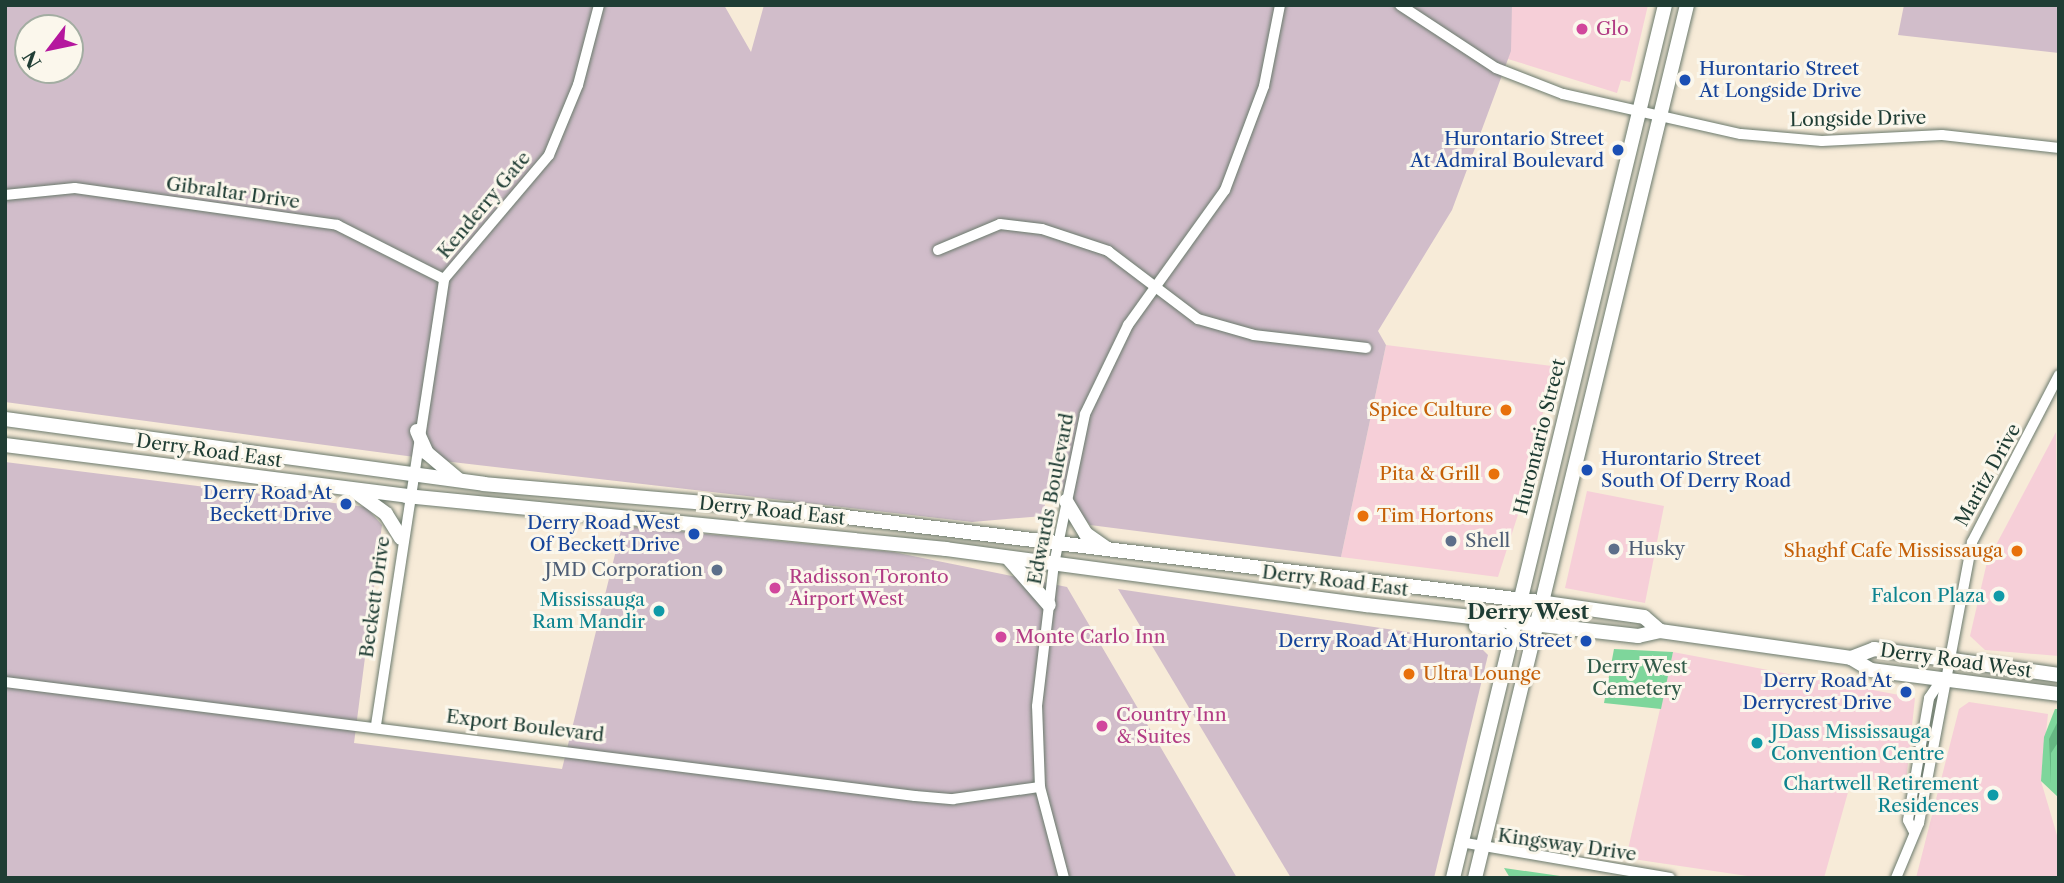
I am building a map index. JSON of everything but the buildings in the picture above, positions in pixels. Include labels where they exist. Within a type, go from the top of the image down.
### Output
[{"type":"main road","name":"Hurontario Street","points":[[1453,878],[1665,5]]},
{"type":"main road","name":"Hurontario Street","points":[[1475,878],[1539,602],[1687,5]]},
{"type":"main road","name":"Derry Road East","points":[[5,419],[460,481],[896,524],[1520,600]]},
{"type":"main road","points":[[417,431],[427,453],[460,481]]},
{"type":"main road","name":"Derry Road East","points":[[5,444],[406,496],[946,549],[1435,613],[1534,623]]},
{"type":"main road","points":[[522,508],[523,488]]},
{"type":"main road","points":[[352,489],[386,514],[401,538]]},
{"type":"main road","points":[[589,514],[590,494]]},
{"type":"main road","points":[[1066,501],[1086,534],[1110,550]]},
{"type":"main road","points":[[893,543],[896,524]]},
{"type":"main road","points":[[946,549],[948,531]]},
{"type":"main road","points":[[1007,557],[1049,605]]},
{"type":"main road","name":"Derry Road West","points":[[1520,600],[1644,617],[1660,631]]},
{"type":"main road","points":[[1435,613],[1495,629],[1511,643]]},
{"type":"main road","name":"Derry Road West","points":[[1534,623],[1638,636],[1660,631],[1851,658],[1871,670],[2059,694]]},
{"type":"main road","name":"Derry Road West","points":[[1851,658],[1874,649],[2059,675]]},
{"type":"street","name":"Kenderry Gate","points":[[409,474],[444,279],[549,155],[578,85],[599,5]]},
{"type":"street","name":"Edwards Boulevard","points":[[1064,878],[1040,787],[1037,706],[1057,543],[1085,414],[1106,363],[1225,190],[1260,100],[1280,5]]},
{"type":"street","name":"Longside Drive","points":[[1400,5],[1496,68],[1563,94],[1796,139],[1942,135],[2059,148]]},
{"type":"street","name":"Gibraltar Drive","points":[[5,195],[75,188],[337,225],[444,279]]},
{"type":"street","points":[[938,250],[999,224],[1042,229],[1086,240],[1198,319],[1254,335],[1366,348]]},
{"type":"street","name":"Maritz Drive","points":[[1896,878],[1914,832],[1908,820],[1927,710],[1942,679],[1972,541],[2059,375]]},
{"type":"street","name":"Beckett Drive","points":[[376,725],[409,474]]},
{"type":"street","name":"Export Boulevard","points":[[5,682],[376,725],[915,796],[953,799],[1040,787]]},
{"type":"street","name":"Kingsway Drive","points":[[1461,842],[1482,850],[1670,878]]},
{"type":"shaded area","points":[[5,5],[724,5],[751,52],[764,5],[1512,5],[1511,51],[1452,210],[1378,331],[1386,345],[1341,557],[1090,525],[1050,476],[1043,516],[972,522],[452,462],[5,402]]},
{"type":"shaded area","points":[[1512,5],[1648,5],[1630,82],[1621,80],[1617,93],[1508,59]]},
{"type":"shaded area","points":[[1904,5],[2059,5],[2059,53],[1898,35]]},
{"type":"shaded area","points":[[1386,345],[1552,366],[1531,474],[1498,577],[1341,557]]},
{"type":"shaded area","points":[[2056,432],[2059,656],[1985,650],[1970,636],[1987,562]]},
{"type":"shaded area","points":[[5,462],[366,507],[382,525],[354,743],[562,769],[622,526],[893,552],[1067,587],[1237,878],[5,878]]},
{"type":"shaded area","points":[[1587,491],[1664,506],[1645,603],[1565,588]]},
{"type":"shaded area","points":[[1118,589],[1475,642],[1488,655],[1434,878],[1291,878]]},
{"type":"shaded area","points":[[1673,652],[1915,698],[1906,782],[1852,778],[1824,878],[1761,878],[1626,858]]},
{"type":"shaded area","points":[[1969,702],[2048,714],[2041,781],[2059,842],[2059,878],[1916,878],[1959,709]]},
{"type":"green space","name":"Derry West Cemetery","points":[[1614,649],[1673,652],[1661,709],[1604,703]]},
{"type":"green space","points":[[2055,709],[2059,709],[2059,798],[2041,781],[2044,737]]},
{"type":"green space","points":[[2059,719],[2059,741],[2051,753],[2051,784],[2049,739]]},
{"type":"green space","points":[[1504,868],[1574,878],[1510,878]]},
{"type":"place","name":"Glo","points":[[1582,29]]},
{"type":"place","name":"Hurontario Street At Longside Drive","points":[[1685,80]]},
{"type":"place","name":"Hurontario Street At Admiral Boulevard","points":[[1618,150]]},
{"type":"place","name":"Spice Culture","points":[[1506,410]]},
{"type":"place","name":"Hurontario Street South Of Derry Road","points":[[1587,470]]},
{"type":"place","name":"Pita & Grill","points":[[1494,474]]},
{"type":"place","name":"Derry Road At Beckett Drive","points":[[346,504]]},
{"type":"place","name":"Tim Hortons","points":[[1363,516]]},
{"type":"place","name":"Derry Road West Of Beckett Drive","points":[[694,534]]},
{"type":"place","name":"Shell","points":[[1451,541]]},
{"type":"place","name":"Husky","points":[[1614,549]]},
{"type":"place","name":"Shaghf Cafe Mississauga","points":[[2017,551]]},
{"type":"place","name":"JMD Corporation","points":[[717,570]]},
{"type":"place","name":"Radisson Toronto Airport West","points":[[775,588]]},
{"type":"place","name":"Falcon Plaza","points":[[1999,596]]},
{"type":"place","name":"Mississauga Ram Mandir","points":[[659,611]]},
{"type":"place","name":"Monte Carlo Inn","points":[[1001,637]]},
{"type":"place","name":"Derry Road At Hurontario Street","points":[[1586,641]]},
{"type":"place","name":"Ultra Lounge","points":[[1409,674]]},
{"type":"place","name":"Derry Road At Derrycrest Drive","points":[[1906,692]]},
{"type":"place","name":"Country Inn & Suites","points":[[1102,726]]},
{"type":"place","name":"JDass Mississauga Convention Centre","points":[[1757,743]]},
{"type":"place","name":"Chartwell Retirement Residences","points":[[1993,795]]},
{"type":"district","name":"Derry West","points":[[1528,612]]}]
